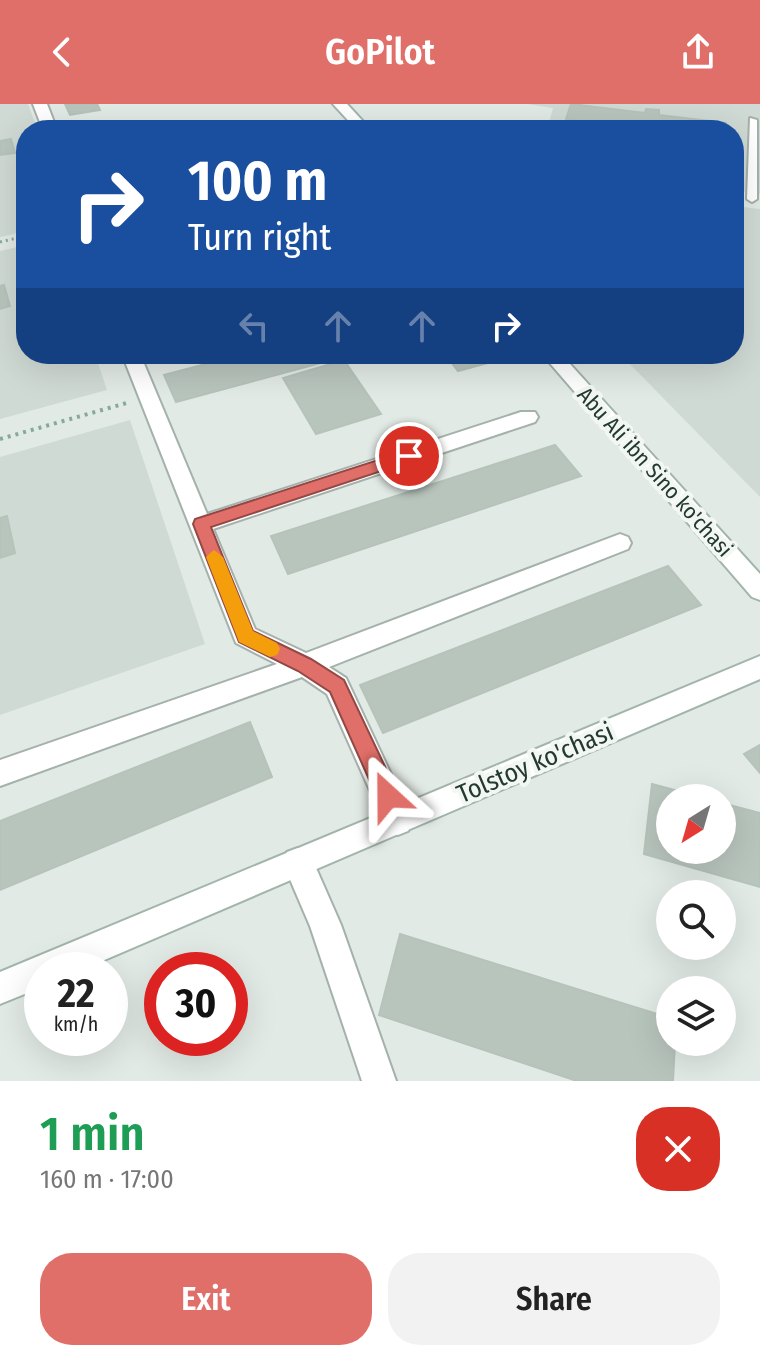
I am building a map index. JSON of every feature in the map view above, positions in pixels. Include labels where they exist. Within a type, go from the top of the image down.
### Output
[{"type":"street","points":[[328,104],[342,120]]},
{"type":"street","points":[[340,104],[355,120]]},
{"type":"street","points":[[134,364],[245,636],[305,665],[337,686],[398,821]]},
{"type":"street","name":"Abu Ali ibn Sino ko'chasi","points":[[560,364],[760,590]]},
{"type":"street","name":"Abu Ali ibn Sino ko'chasi","points":[[577,364],[760,565]]},
{"type":"street","points":[[201,524],[528,417]]},
{"type":"street","points":[[0,773],[305,665],[620,543]]},
{"type":"street","name":"Tolstoy ko'chasi","points":[[86,952],[760,667]]},
{"type":"street","points":[[298,863],[325,925],[379,1081]]},
{"type":"street","name":"Tolstoy ko'chasi","points":[[0,988],[24,978]]},
{"type":"lane","points":[[752,199],[753,120]]},
{"type":"path","points":[[0,439],[146,397]]},
{"type":"shaded area","points":[[0,104],[28,104],[34,120],[16,120],[16,233],[0,237]]},
{"type":"shaded area","points":[[527,104],[760,104],[760,194],[744,192],[744,120],[550,120],[553,108]]},
{"type":"shaded area","points":[[744,207],[760,209],[760,497],[630,364],[744,364]]},
{"type":"shaded area","points":[[16,247],[16,364],[98,364],[107,390],[0,419],[0,251]]},
{"type":"shaded area","points":[[130,420],[205,644],[0,715],[0,457]]},
{"type":"building","points":[[65,104],[97,104],[100,110],[70,115]]},
{"type":"building","points":[[571,104],[645,113],[646,109],[659,110],[659,115],[701,120],[574,120],[566,119]]},
{"type":"building","points":[[11,139],[15,153],[0,155],[0,141]]},
{"type":"building","points":[[4,285],[10,306],[0,309],[0,286]]},
{"type":"building","points":[[206,364],[317,364],[176,402],[164,375]]},
{"type":"building","points":[[330,364],[347,364],[381,414],[316,434],[283,378]]},
{"type":"building","points":[[453,364],[484,364],[458,371]]},
{"type":"building","points":[[555,445],[581,476],[288,574],[271,536]]},
{"type":"building","points":[[7,516],[15,553],[0,558],[0,518]]},
{"type":"building","points":[[668,566],[701,605],[383,733],[360,685]]},
{"type":"building","points":[[250,722],[272,777],[0,890],[0,821]]},
{"type":"building","points":[[760,745],[760,773],[744,754]]},
{"type":"building","points":[[652,784],[656,785],[656,857],[644,854]]},
{"type":"building","points":[[736,807],[760,813],[760,887],[679,864],[736,864]]},
{"type":"building","points":[[400,934],[656,1014],[656,1056],[674,1056],[673,1081],[577,1081],[379,1015]]},
{"type":"slow traffic","points":[[214,557],[245,636],[270,649]]},
{"type":"route","points":[[388,796],[337,686],[305,665],[245,636],[201,524],[409,456]]}]
